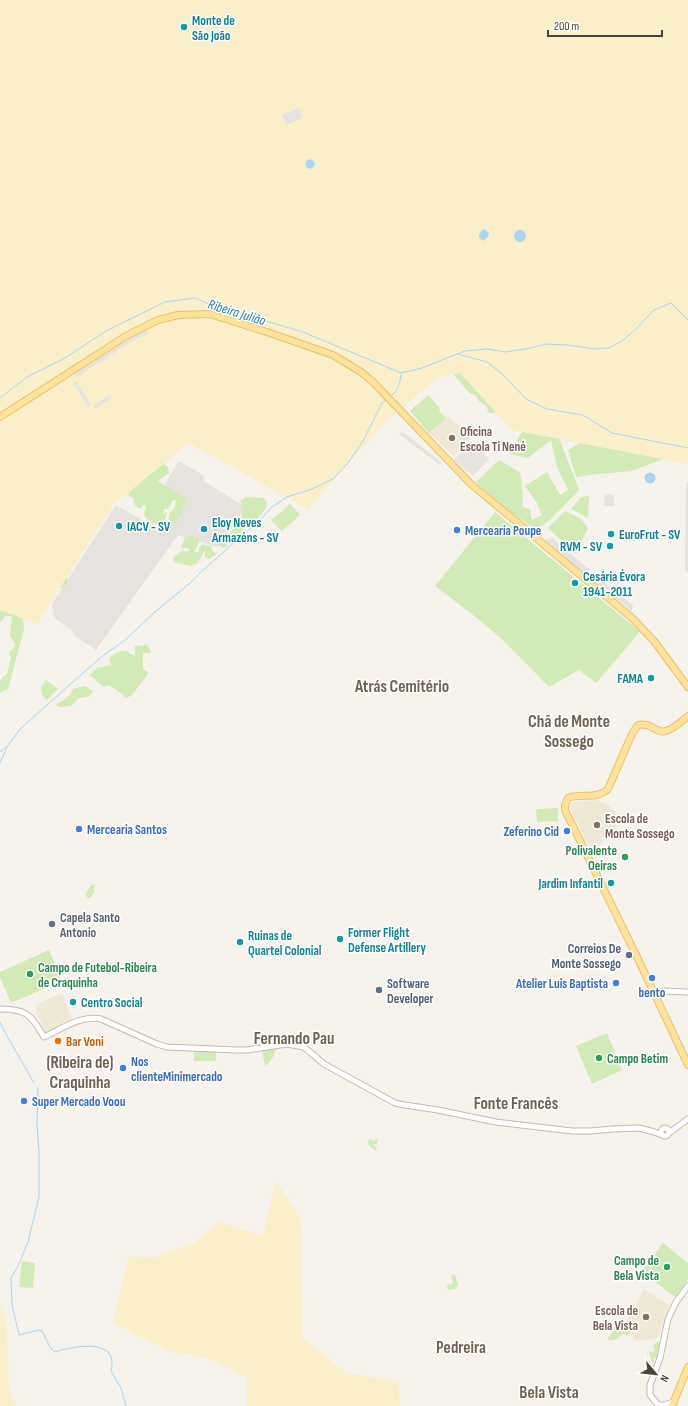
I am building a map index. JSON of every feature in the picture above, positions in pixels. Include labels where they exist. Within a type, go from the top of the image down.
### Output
[{"type":"main road","points":[[0,417],[126,336],[158,320],[172,316],[210,314],[333,355],[361,372],[372,381],[471,484],[632,617],[654,641],[688,687]]},
{"type":"main road","points":[[688,716],[667,731],[658,731],[648,725],[638,725],[632,734],[608,789],[600,795],[572,796],[568,798],[565,805],[565,810],[688,1065]]},
{"type":"main road","points":[[673,1404],[688,1367]]},
{"type":"street","points":[[654,995],[663,991],[688,992]]},
{"type":"street","points":[[0,1009],[16,1010],[30,1016],[44,1037],[80,1020],[95,1018],[101,1019],[167,1047],[247,1050],[287,1044],[304,1047],[324,1064],[395,1103],[496,1122],[572,1131],[630,1128],[662,1133],[666,1136],[669,1131],[688,1119]]},
{"type":"street","points":[[673,1404],[659,1406],[650,1395],[650,1386],[660,1358],[668,1319],[676,1302],[688,1286]]},
{"type":"shaded area","points":[[299,108],[303,118],[286,125],[282,115]]},
{"type":"shaded area","points":[[147,330],[148,334],[135,339],[77,377],[75,374],[134,335]]},
{"type":"shaded area","points":[[76,381],[91,405],[88,407],[73,383]]},
{"type":"shaded area","points":[[110,394],[112,398],[95,409],[93,406]]},
{"type":"shaded area","name":"Oficina Escola Ti Nené","points":[[448,416],[469,436],[470,439],[454,457],[429,433]]},
{"type":"shaded area","points":[[403,432],[441,462],[440,465],[399,434]]},
{"type":"shaded area","points":[[472,442],[489,459],[473,476],[454,460]]},
{"type":"shaded area","points":[[179,461],[203,475],[204,481],[246,508],[217,547],[178,535],[96,650],[75,636],[72,630],[54,618],[52,604],[116,505],[162,532],[183,500],[163,487]]},
{"type":"shaded area","points":[[686,483],[688,483],[688,574],[685,569]]},
{"type":"shaded area","points":[[605,494],[614,495],[614,506],[604,506]]},
{"type":"shaded area","points":[[552,538],[590,570],[589,577],[545,540]]},
{"type":"shaded area","points":[[603,581],[633,605],[632,611],[597,584]]},
{"type":"shaded area","name":"Escola de Monte Sossego","points":[[596,800],[607,804],[617,813],[615,823],[617,827],[601,838],[603,842],[591,851],[570,805],[572,802]]},
{"type":"shaded area","points":[[62,993],[74,1023],[47,1035],[37,1014],[36,1004]]},
{"type":"shaded area","name":"Escola de Bela Vista","points":[[644,1289],[669,1305],[658,1338],[635,1341],[627,1320]]},
{"type":"green space","points":[[456,357],[497,409],[494,413],[489,413],[486,406],[479,401],[475,395],[469,393],[454,375],[445,370]]},
{"type":"green space","points":[[428,395],[440,408],[439,411],[446,418],[429,433],[410,411]]},
{"type":"green space","points":[[523,430],[558,435],[579,490],[551,519],[536,530],[511,512],[476,482],[499,460],[520,472],[523,495],[522,507],[530,509],[532,520],[542,515],[537,503],[525,486],[547,472],[560,495],[568,490],[557,467],[551,440],[528,458],[509,454]]},
{"type":"green space","points":[[591,437],[668,447],[660,460],[632,471],[576,477],[568,450]]},
{"type":"green space","points":[[158,459],[168,467],[169,473],[158,481],[187,500],[183,506],[181,516],[177,517],[177,524],[168,522],[170,512],[175,507],[176,500],[172,501],[168,509],[164,509],[163,514],[167,512],[164,523],[155,524],[144,516],[146,506],[142,505],[142,508],[138,508],[134,504],[133,498],[128,495],[131,489]]},
{"type":"green space","points":[[589,496],[588,518],[571,509],[581,497]]},
{"type":"green space","points":[[246,497],[264,498],[267,503],[266,508],[252,525],[243,527],[241,534],[234,540],[230,532],[240,522],[243,510],[240,501]]},
{"type":"green space","points":[[290,504],[300,515],[282,531],[271,520]]},
{"type":"green space","points":[[565,511],[580,518],[588,528],[576,554],[548,528]]},
{"type":"green space","points":[[495,512],[638,630],[639,633],[596,683],[579,670],[549,687],[508,645],[481,621],[435,586]]},
{"type":"green space","points":[[221,535],[227,546],[224,548],[216,544],[216,539]]},
{"type":"green space","points":[[191,536],[198,538],[199,542],[194,552],[199,552],[199,548],[202,544],[211,546],[213,552],[218,553],[209,559],[205,557],[205,550],[197,564],[190,566],[174,562],[173,558],[182,551],[189,551],[189,548],[181,548],[185,537]]},
{"type":"green space","points":[[75,557],[70,573],[64,572],[68,580],[65,586],[51,594],[30,619],[23,619],[24,629],[8,689],[0,693],[0,680],[7,674],[11,658],[9,652],[16,646],[10,636],[12,616],[5,616],[0,623],[0,603]]},
{"type":"green space","points":[[147,645],[151,651],[149,653],[143,653],[143,669],[148,672],[147,676],[131,696],[125,698],[122,694],[109,685],[103,687],[90,675],[97,668],[111,665],[109,660],[116,652],[127,651],[135,656],[135,646]]},
{"type":"green space","points":[[46,680],[58,689],[47,700],[42,695],[41,687]]},
{"type":"green space","points":[[85,686],[93,691],[90,696],[79,698],[71,706],[61,707],[56,705],[70,695],[73,689]]},
{"type":"green space","points":[[558,808],[558,821],[537,822],[536,809]]},
{"type":"green space","points":[[95,884],[94,893],[90,898],[87,898],[86,893],[91,885]]},
{"type":"green space","name":"Campo de Futebol-Ribeira de Craquinha","points":[[49,950],[62,981],[11,1003],[0,977],[0,972]]},
{"type":"green space","name":"Campo Betim","points":[[607,1033],[622,1070],[592,1084],[576,1046]]},
{"type":"green space","points":[[276,1047],[273,1058],[265,1066],[262,1050]]},
{"type":"green space","points":[[194,1051],[216,1052],[216,1061],[194,1061]]},
{"type":"green space","points":[[369,1139],[374,1141],[377,1139],[378,1140],[377,1144],[374,1144],[377,1149],[376,1151],[368,1145]]},
{"type":"green space","name":"Campo de Bela Vista","points":[[663,1243],[688,1263],[688,1280],[675,1297],[642,1272]]},
{"type":"green space","points":[[22,1261],[35,1263],[33,1288],[19,1287]]},
{"type":"green space","points":[[455,1274],[458,1285],[455,1289],[449,1290],[447,1288],[448,1284],[450,1285],[453,1283],[451,1276]]},
{"type":"green space","points":[[617,1326],[625,1326],[631,1331],[628,1336],[623,1334],[617,1339],[609,1341],[608,1337]]},
{"type":"green space","points":[[661,1341],[657,1357],[654,1359],[653,1364],[649,1352],[655,1351],[653,1346],[654,1344]]},
{"type":"sand","points":[[0,0],[688,0],[688,464],[512,430],[460,373],[437,378],[384,423],[308,509],[189,443],[113,505],[37,624],[0,610]]},
{"type":"sand","points":[[276,1181],[301,1219],[302,1337],[346,1373],[398,1382],[400,1406],[247,1406],[247,1377],[208,1358],[169,1351],[113,1323],[129,1256],[154,1258],[196,1242],[218,1222],[263,1236]]},
{"type":"sand","points":[[0,1306],[6,1319],[9,1387],[16,1406],[0,1406]]},
{"type":"water","points":[[310,159],[315,164],[310,169],[305,164]]},
{"type":"water","points":[[484,229],[489,233],[488,237],[483,241],[479,237],[480,232]]},
{"type":"water","points":[[520,230],[524,232],[526,236],[524,240],[520,242],[516,240],[514,236],[516,232]]},
{"type":"water","points":[[648,473],[652,473],[654,474],[654,482],[648,483],[645,480],[645,476]]},
{"type":"waterway","name":"Ribeira Julião","points":[[0,398],[27,377],[65,358],[106,331],[165,302],[195,298],[214,306],[303,332],[401,373],[422,368],[465,351],[488,349],[505,352],[547,344],[568,345],[594,349],[609,348],[622,341],[654,310],[671,303],[688,320]]},
{"type":"waterway","points":[[458,354],[487,362],[501,373],[526,399],[547,409],[583,415],[612,433],[688,448]]},
{"type":"waterway","points":[[391,396],[399,386],[401,374]]},
{"type":"waterway","points":[[0,763],[7,747],[21,728],[91,666],[124,641],[156,611],[189,584],[260,520],[272,507],[287,497],[312,489],[333,479],[348,463],[363,441],[382,403],[386,400]]},
{"type":"waterway","points":[[0,752],[6,747]]},
{"type":"waterway","points":[[0,1022],[34,1083]]},
{"type":"waterway","points":[[37,1088],[39,1197],[28,1242],[18,1266],[11,1278],[12,1305],[19,1335],[38,1330],[42,1331],[51,1349],[55,1352],[83,1346],[102,1348],[109,1353],[112,1360],[111,1371],[121,1388],[126,1406]]},
{"type":"place","name":"Monte de São João","points":[[184,27]]},
{"type":"place","name":"Oficina Escola Ti Nené","points":[[452,438]]},
{"type":"place","name":"IACV - SV","points":[[119,526]]},
{"type":"place","name":"Eloy Neves Armazéns - SV","points":[[204,529]]},
{"type":"place","name":"Mercearia Poupe","points":[[457,530]]},
{"type":"place","name":"EuroFrut - SV","points":[[611,534]]},
{"type":"place","name":"RVM - SV","points":[[610,546]]},
{"type":"place","name":"Cesária Évora 1941-2011","points":[[575,583]]},
{"type":"place","name":"FAMA","points":[[651,678]]},
{"type":"place","name":"Escola de Monte Sossego","points":[[597,825]]},
{"type":"place","name":"Mercearia Santos","points":[[79,829]]},
{"type":"place","name":"Zeferino Cid","points":[[567,831]]},
{"type":"place","name":"Polivalente Oeiras","points":[[625,857]]},
{"type":"place","name":"Jardim Infantil","points":[[611,883]]},
{"type":"place","name":"Capela Santo Antonio","points":[[52,924]]},
{"type":"place","name":"Former Flight Defense Artillery","points":[[340,939]]},
{"type":"place","name":"Ruinas de Quartel Colonial","points":[[240,942]]},
{"type":"place","name":"Correios De Monte Sossego","points":[[629,955]]},
{"type":"place","name":"Campo de Futebol-Ribeira de Craquinha","points":[[30,974]]},
{"type":"place","name":"bento","points":[[652,978]]},
{"type":"place","name":"Atelier Luis Baptista","points":[[616,983]]},
{"type":"place","name":"Software Developer","points":[[379,990]]},
{"type":"place","name":"Centro Social","points":[[73,1002]]},
{"type":"place","name":"Bar Voni","points":[[58,1041]]},
{"type":"place","name":"Campo Betim","points":[[599,1058]]},
{"type":"place","name":"Nos clienteMinimercado","points":[[123,1068]]},
{"type":"place","name":"Super Mercado Voou","points":[[24,1101]]},
{"type":"place","name":"Campo de Bela Vista","points":[[667,1267]]},
{"type":"place","name":"Escola de Bela Vista","points":[[646,1317]]},
{"type":"district","name":"Atrás Cemitério","points":[[402,686]]},
{"type":"district","name":"Chã de Monte Sossego","points":[[569,731]]},
{"type":"district","name":"Fernando Pau","points":[[294,1038]]},
{"type":"district","name":"(Ribeira de) Craquinha","points":[[80,1072]]},
{"type":"district","name":"Fonte Francês","points":[[516,1103]]},
{"type":"district","name":"Pedreira","points":[[461,1347]]},
{"type":"district","name":"Bela Vista","points":[[549,1392]]}]
